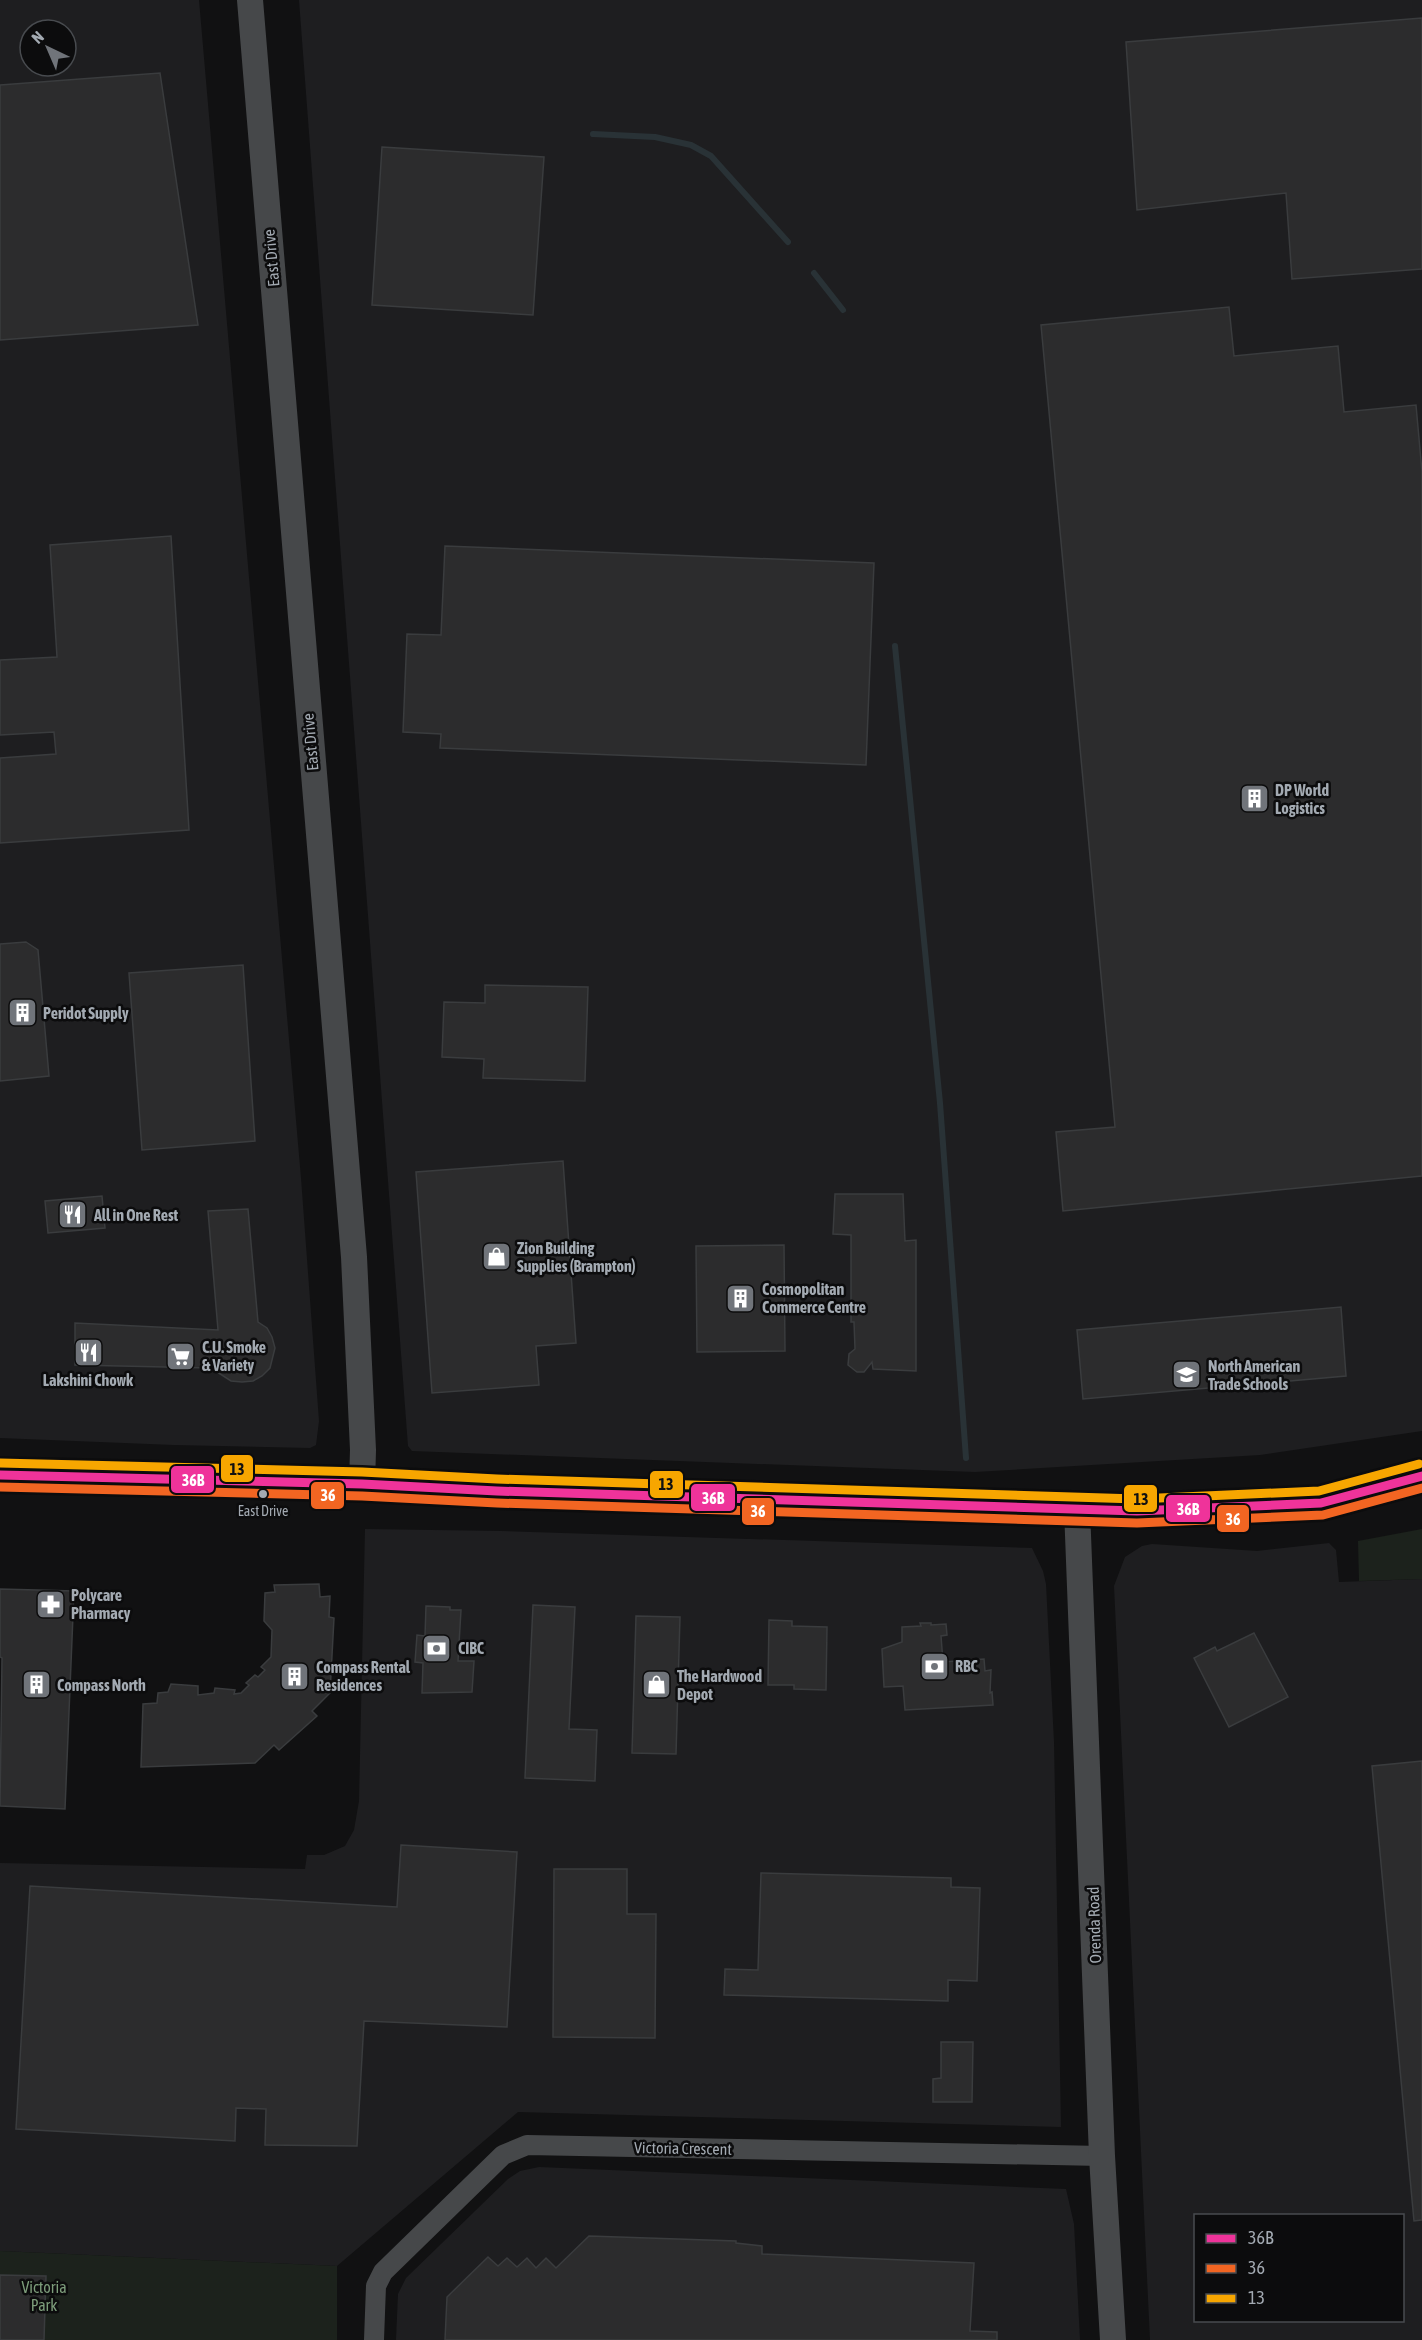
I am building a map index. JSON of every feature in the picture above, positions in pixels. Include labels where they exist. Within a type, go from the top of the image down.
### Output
[{"type":"main road","points":[[0,1475],[362,1484],[497,1491],[1077,1509],[1189,1510],[1304,1505],[1347,1497],[1422,1476]]},
{"type":"street","name":"East Drive","points":[[250,0],[354,1257],[363,1450],[362,1484]]},
{"type":"street","name":"Orenda Road","points":[[1077,1509],[1102,2156],[1113,2340]]},
{"type":"street","name":"Victoria Crescent","points":[[374,2340],[376,2286],[383,2272],[503,2156],[527,2145],[1102,2156]]},
{"type":"shaded area","points":[[0,0],[199,0],[301,1178],[319,1421],[316,1445],[310,1448],[0,1438]]},
{"type":"shaded area","points":[[299,0],[1422,0],[1422,1431],[1260,1455],[975,1472],[412,1451],[408,1446]]},
{"type":"shaded area","points":[[365,1529],[501,1531],[1032,1548],[1043,1571],[1046,1584],[1054,1742],[1061,2127],[518,2112],[337,2266],[0,2251],[0,1863],[305,1869],[307,1855],[324,1855],[345,1846],[354,1830],[359,1801]]},
{"type":"shaded area","points":[[1329,1543],[1336,1550],[1339,1582],[1422,1579],[1422,2340],[1150,2340],[1114,1586],[1125,1557],[1142,1546],[1152,1544],[1257,1551]]},
{"type":"shaded area","points":[[539,2167],[1066,2189],[1074,2224],[1080,2340],[396,2340],[398,2294],[406,2278],[508,2179],[520,2171]]},
{"type":"green space","points":[[1422,1529],[1422,1579],[1359,1581],[1358,1541]]},
{"type":"green space","name":"Victoria Park","points":[[0,2251],[337,2266],[337,2340],[0,2340]]},
{"type":"building","points":[[1422,18],[1422,269],[1292,279],[1286,193],[1137,210],[1126,42]]},
{"type":"building","points":[[160,73],[198,325],[0,340],[0,85]]},
{"type":"building","points":[[382,147],[544,157],[533,315],[372,305]]},
{"type":"building","name":"DP World Logistics","points":[[1229,307],[1234,356],[1338,346],[1344,412],[1416,405],[1422,472],[1422,1176],[1063,1211],[1056,1132],[1115,1127],[1041,325]]},
{"type":"building","points":[[171,536],[189,830],[0,843],[0,758],[56,754],[54,732],[0,735],[0,660],[57,657],[50,545]]},
{"type":"building","points":[[445,546],[874,563],[866,765],[440,748],[441,734],[403,732],[407,634],[441,635]]},
{"type":"building","name":"Peridot Supply","points":[[26,942],[38,950],[49,1076],[0,1081],[0,944]]},
{"type":"building","points":[[243,965],[255,1141],[142,1150],[129,973]]},
{"type":"building","points":[[485,985],[588,987],[585,1081],[483,1078],[484,1059],[442,1057],[444,1002],[485,1003]]},
{"type":"building","name":"Zion Building Supplies (Brampton)","points":[[563,1161],[576,1343],[536,1346],[539,1385],[432,1393],[416,1172]]},
{"type":"building","points":[[835,1194],[903,1194],[905,1241],[916,1240],[916,1371],[873,1369],[872,1362],[864,1372],[857,1372],[848,1365],[849,1354],[855,1349],[854,1322],[851,1322],[851,1235],[833,1234]]},
{"type":"building","points":[[102,1196],[105,1228],[48,1233],[45,1201]]},
{"type":"building","points":[[248,1209],[258,1322],[267,1328],[275,1348],[270,1368],[262,1376],[253,1381],[242,1382],[231,1381],[211,1368],[75,1365],[75,1323],[218,1330],[208,1211]]},
{"type":"building","name":"Cosmopolitan Commerce Centre","points":[[784,1245],[785,1351],[697,1352],[696,1246]]},
{"type":"building","points":[[1341,1307],[1346,1376],[1083,1399],[1077,1330]]},
{"type":"building","name":"Compass Rental Residences","points":[[319,1584],[320,1597],[330,1596],[329,1617],[334,1618],[330,1693],[312,1711],[317,1716],[279,1750],[274,1745],[255,1763],[141,1767],[143,1704],[157,1703],[158,1693],[168,1692],[171,1684],[198,1686],[198,1695],[214,1693],[215,1688],[235,1690],[234,1694],[241,1693],[249,1685],[246,1683],[255,1675],[258,1677],[265,1670],[261,1667],[271,1657],[272,1630],[264,1621],[265,1593],[275,1592],[274,1585]]},
{"type":"building","name":"Compass North","points":[[0,1589],[74,1591],[65,1809],[0,1806],[2,1658],[0,1657]]},
{"type":"building","points":[[533,1605],[575,1607],[569,1729],[597,1730],[595,1781],[525,1778]]},
{"type":"building","name":"CIBC","points":[[426,1606],[461,1610],[458,1661],[474,1661],[472,1692],[422,1693],[423,1663],[415,1662],[417,1635],[425,1636]]},
{"type":"building","name":"The Hardwood Depot","points":[[636,1616],[680,1617],[676,1754],[632,1753]]},
{"type":"building","points":[[769,1620],[792,1621],[792,1626],[827,1627],[826,1690],[794,1689],[794,1685],[768,1685]]},
{"type":"building","name":"RBC","points":[[920,1623],[946,1624],[947,1635],[941,1636],[943,1662],[984,1659],[985,1671],[991,1670],[990,1693],[992,1692],[993,1705],[905,1710],[903,1686],[884,1687],[882,1649],[902,1642],[902,1627],[921,1626]]},
{"type":"building","points":[[1254,1633],[1288,1697],[1229,1727],[1194,1658],[1215,1647],[1217,1651]]},
{"type":"building","points":[[1422,1761],[1422,2220],[1414,2221],[1372,1766]]},
{"type":"building","points":[[401,1845],[517,1852],[507,2027],[364,2021],[357,2146],[265,2145],[266,2109],[236,2108],[235,2141],[16,2129],[30,1886],[397,1907]]},
{"type":"building","points":[[554,1869],[627,1869],[627,1914],[656,1914],[655,2038],[553,2037]]},
{"type":"building","points":[[761,1873],[951,1878],[951,1887],[980,1888],[977,1981],[948,1980],[948,2001],[724,1995],[725,1969],[758,1970]]},
{"type":"building","points":[[941,2042],[973,2042],[972,2102],[933,2102],[933,2079],[941,2078]]},
{"type":"building","points":[[589,2236],[736,2241],[736,2243],[762,2246],[762,2254],[974,2263],[970,2331],[997,2332],[997,2340],[445,2340],[447,2297],[488,2257],[498,2266],[507,2258],[517,2267],[527,2258],[536,2268],[546,2258],[556,2268]]},
{"type":"building","points":[[0,2275],[46,2276],[44,2340],[0,2340]]},
{"type":"waterway","points":[[593,134],[655,137],[691,145],[711,156],[788,242]]},
{"type":"waterway","points":[[814,273],[843,310]]},
{"type":"waterway","points":[[895,646],[940,1103],[966,1458]]},
{"type":"transit line","name":"13","points":[[0,1463],[362,1472],[497,1479],[1137,1499],[1319,1491],[1419,1464]]},
{"type":"transit line","name":"36B","points":[[0,1475],[362,1484],[497,1491],[1137,1511],[1321,1503],[1422,1476]]},
{"type":"transit line","name":"36","points":[[0,1487],[362,1496],[497,1503],[1137,1523],[1323,1515],[1422,1488]]},
{"type":"place","name":"DP World Logistics","points":[[1254,799]]},
{"type":"place","name":"Peridot Supply","points":[[22,1013]]},
{"type":"place","name":"All in One Rest","points":[[73,1215]]},
{"type":"place","name":"Zion Building Supplies (Brampton)","points":[[496,1257]]},
{"type":"place","name":"Cosmopolitan Commerce Centre","points":[[741,1298]]},
{"type":"place","name":"Lakshini Chowk","points":[[88,1352]]},
{"type":"place","name":"C.U. Smoke & Variety","points":[[181,1356]]},
{"type":"place","name":"North American Trade Schools","points":[[1187,1375]]},
{"type":"place","name":"East Drive","points":[[263,1494]]},
{"type":"place","name":"Polycare Pharmacy","points":[[50,1604]]},
{"type":"place","name":"CIBC","points":[[437,1648]]},
{"type":"place","name":"RBC","points":[[934,1666]]},
{"type":"place","name":"Compass Rental Residences","points":[[295,1676]]},
{"type":"place","name":"Compass North","points":[[36,1685]]},
{"type":"place","name":"The Hardwood Depot","points":[[656,1685]]}]
